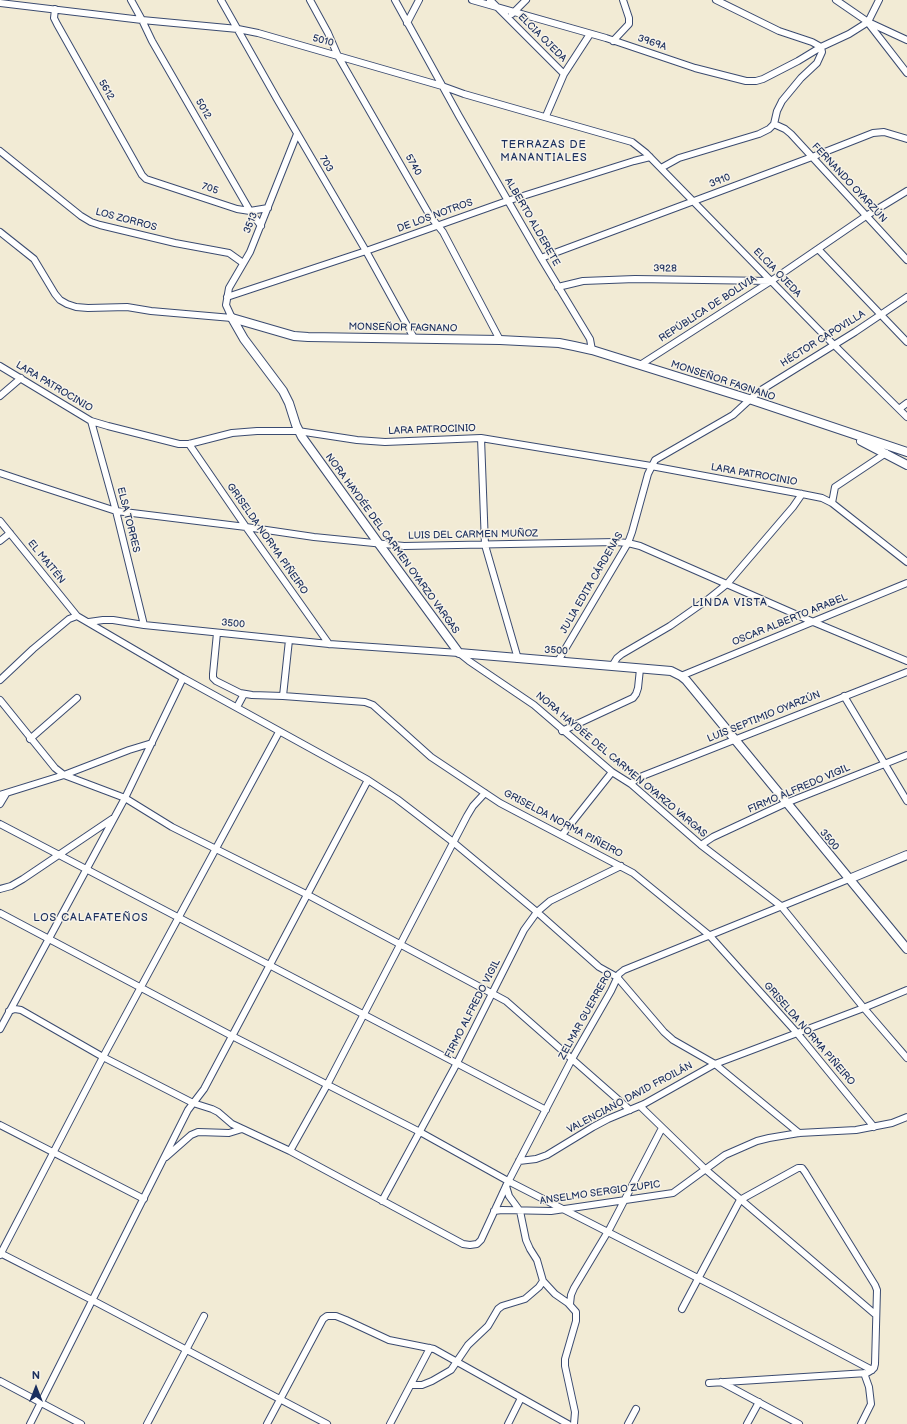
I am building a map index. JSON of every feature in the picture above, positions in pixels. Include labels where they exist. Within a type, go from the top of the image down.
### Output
[{"type":"street","name":"5012","points":[[131,0],[152,41],[250,211],[261,226]]},
{"type":"street","name":"703","points":[[221,0],[297,134],[366,251],[414,338]]},
{"type":"street","name":"5740","points":[[310,0],[328,33],[338,56],[430,216],[443,232],[500,340]]},
{"type":"street","name":"ALBERTO ALDERETE","points":[[395,0],[507,201],[590,339],[592,350]]},
{"type":"street","points":[[407,23],[419,0]]},
{"type":"street","name":"3969A","points":[[472,0],[613,41],[695,68],[746,81],[763,79],[821,47]]},
{"type":"street","name":"ELCIA OJEDA","points":[[490,0],[564,74]]},
{"type":"street","points":[[509,19],[513,12],[522,6],[526,0]]},
{"type":"street","points":[[613,41],[629,24],[629,18],[623,0]]},
{"type":"street","points":[[716,0],[779,31],[812,42],[821,47]]},
{"type":"street","points":[[836,0],[868,22],[907,40]]},
{"type":"street","points":[[821,47],[849,34],[868,22],[879,0]]},
{"type":"street","name":"5010","points":[[0,2],[12,2],[142,20],[238,29],[258,33],[632,142]]},
{"type":"street","name":"5612","points":[[55,9],[54,18],[57,24],[146,179]]},
{"type":"street","points":[[868,22],[907,73]]},
{"type":"street","points":[[546,116],[564,74],[590,34]]},
{"type":"street","points":[[661,168],[679,158],[759,134],[769,129],[774,124],[777,111],[782,101],[801,78],[817,63],[822,52],[821,47]]},
{"type":"street","name":"FERNANDO OYARZÚN","points":[[774,124],[785,129],[791,134],[907,260]]},
{"type":"street","name":"3910","points":[[541,258],[878,132],[884,132],[907,139]]},
{"type":"street","name":"3513","points":[[227,297],[229,288],[250,252],[297,134]]},
{"type":"street","name":"ELCIA OJEDA","points":[[632,142],[650,157],[833,345],[907,417]]},
{"type":"street","name":"LOS ZORROS","points":[[0,151],[81,216],[91,222],[100,226],[175,243],[229,253],[243,263]]},
{"type":"street","name":"DE LOS NOTROS","points":[[227,297],[366,251],[507,201],[634,160],[650,157]]},
{"type":"street","name":"705","points":[[146,179],[237,209],[250,211],[268,208]]},
{"type":"street","name":"REPÚBLICA DE BOLIVIA","points":[[640,365],[771,281],[866,216],[907,191]]},
{"type":"street","name":"MONSEÑOR FAGNANO","points":[[0,232],[34,259],[60,300],[76,307],[127,307],[151,311],[210,315],[232,318],[294,336],[500,340],[558,343],[592,350],[749,399],[907,452]]},
{"type":"street","points":[[818,249],[907,342]]},
{"type":"street","name":"3928","points":[[558,288],[583,281],[628,279],[771,281]]},
{"type":"street","points":[[227,297],[226,305],[232,318]]},
{"type":"street","name":"HÉCTOR CAPOVILLA","points":[[749,399],[907,297]]},
{"type":"street","name":"NORA HAYDÉE DEL CARMEN OYARZO VARGAS","points":[[232,318],[244,339],[283,391],[289,403],[298,431],[378,544],[459,653],[534,705],[612,772],[631,784],[701,845],[781,906],[863,1007],[907,1058]]},
{"type":"street","name":"LARA PATROCINIO","points":[[0,366],[91,421],[179,444],[190,444],[245,431],[298,431],[357,440],[384,442],[481,438],[651,466],[822,498],[832,503],[907,562]]},
{"type":"street","points":[[0,396],[21,378]]},
{"type":"street","points":[[651,466],[655,460],[733,415],[749,399]]},
{"type":"street","points":[[899,409],[907,403]]},
{"type":"street","name":"ELSA TORRES","points":[[91,421],[116,510],[144,625]]},
{"type":"street","name":"MONSEÑOR FAGNANO","points":[[830,426],[907,464]]},
{"type":"street","points":[[481,438],[485,545],[518,659]]},
{"type":"street","name":"GRISELDA NORMA PIÑEIRO","points":[[190,444],[246,527],[329,644]]},
{"type":"street","points":[[832,503],[835,487],[886,454]]},
{"type":"street","name":"JULIA EDITA CÁRDENAS","points":[[558,661],[628,543],[651,466]]},
{"type":"street","name":"LUIS DEL CARMEN MUÑOZ","points":[[0,473],[46,489],[116,510],[314,537],[404,546],[628,543],[640,546],[811,621],[907,661]]},
{"type":"street","points":[[612,666],[617,658],[622,654],[670,626],[727,584],[793,507],[802,494]]},
{"type":"street","name":"EL MAITÉN","points":[[0,522],[77,616]]},
{"type":"street","points":[[0,541],[10,533]]},
{"type":"street","name":"OSCAR ALBERTO ARABEL","points":[[681,676],[811,621],[907,583]]},
{"type":"street","points":[[0,680],[69,618],[77,616],[183,678],[368,780],[397,799],[453,842],[537,912],[599,967],[617,977],[664,1032],[673,1040],[715,1064],[799,1133]]},
{"type":"street","name":"3500","points":[[89,622],[113,620],[144,625],[329,644],[558,661],[671,672],[681,676],[907,949]]},
{"type":"street","name":"GRISELDA NORMA PIÑEIRO","points":[[217,633],[213,678],[216,681],[244,694],[365,702],[373,705],[431,757],[500,803],[633,873],[709,936],[797,1033],[874,1127]]},
{"type":"street","points":[[283,696],[289,640]]},
{"type":"street","points":[[562,730],[633,698],[638,688],[640,669]]},
{"type":"street","name":"LUIS SEPTIMIO OYARZÚN","points":[[631,784],[636,779],[645,775],[907,672]]},
{"type":"street","points":[[0,1028],[125,798],[183,678]]},
{"type":"street","points":[[237,707],[244,694]]},
{"type":"street","points":[[844,696],[907,801]]},
{"type":"street","points":[[30,739],[77,698]]},
{"type":"street","points":[[0,700],[30,739],[55,768],[64,775],[125,798],[172,827],[308,895],[506,1001],[630,1110]]},
{"type":"street","points":[[279,732],[103,1057],[0,1254],[92,1300],[327,1424]]},
{"type":"street","points":[[0,804],[3,794],[64,775],[129,750],[152,743]]},
{"type":"street","name":"FIRMO ALFREDO VIGIL","points":[[701,845],[713,837],[786,803],[907,755]]},
{"type":"street","points":[[562,835],[612,772]]},
{"type":"street","points":[[30,1424],[188,1110],[204,1089],[271,966],[368,780]]},
{"type":"street","points":[[290,1151],[327,1085],[453,842],[473,806],[485,793]]},
{"type":"street","points":[[0,889],[11,886],[23,879],[114,818]]},
{"type":"street","points":[[0,824],[546,1110]]},
{"type":"street","name":"ZELMAR GUERRERO","points":[[382,1200],[463,1244],[477,1244],[481,1240],[519,1160],[572,1059],[612,991],[619,974],[624,970],[907,855]]},
{"type":"street","name":"FIRMO ALFREDO VIGIL","points":[[382,1200],[457,1063],[524,930],[537,912],[550,901],[621,866]]},
{"type":"street","points":[[0,913],[232,1036],[420,1132],[507,1184],[608,1232],[872,1370]]},
{"type":"street","name":"VALENCIANO DAVID FROILÁN","points":[[519,1160],[536,1159],[547,1155],[593,1127],[640,1106],[715,1064],[907,990]]},
{"type":"street","points":[[9,1011],[15,1009],[21,1010],[103,1057],[193,1103],[218,1112],[232,1124],[290,1151],[382,1200]]},
{"type":"street","points":[[640,1106],[705,1169],[740,1200],[876,1315]]},
{"type":"street","name":"ANSELMO SERGIO ZUPIC","points":[[494,1212],[502,1210],[564,1210],[673,1193],[725,1155],[757,1141],[799,1133],[856,1130],[874,1127],[907,1117]]},
{"type":"street","points":[[0,1125],[144,1199]]},
{"type":"street","points":[[570,1304],[571,1295],[574,1288],[608,1232],[662,1128]]},
{"type":"street","points":[[163,1159],[191,1135],[198,1132],[229,1133],[242,1129]]},
{"type":"street","points":[[682,1309],[740,1200],[798,1168],[802,1168],[806,1172],[877,1290],[875,1364],[872,1370],[864,1373],[709,1383]]},
{"type":"street","points":[[507,1184],[509,1196],[520,1211],[526,1240],[537,1260],[543,1281],[554,1294],[570,1304],[576,1312],[568,1348],[566,1366],[575,1412],[574,1424]]},
{"type":"street","points":[[411,1385],[422,1385],[441,1377],[451,1370],[468,1345],[488,1326],[498,1309],[508,1304],[525,1299],[539,1287],[543,1281]]},
{"type":"street","points":[[147,1424],[204,1316]]},
{"type":"street","points":[[267,1424],[322,1319],[327,1316],[336,1316],[389,1340],[430,1348],[568,1424]]},
{"type":"street","points":[[390,1424],[430,1348]]},
{"type":"street","points":[[861,1424],[871,1404],[869,1387],[864,1373]]},
{"type":"street","points":[[0,1381],[81,1424]]},
{"type":"street","points":[[720,1382],[800,1424]]},
{"type":"street","points":[[508,1424],[521,1398]]},
{"type":"street","points":[[747,1424],[758,1402]]},
{"type":"street","points":[[628,1424],[636,1409]]},
{"type":"district","name":"TERRAZAS DE MANANTIALES","points":[[544,151]]},
{"type":"district","name":"LINDA VISTA","points":[[730,603]]},
{"type":"district","name":"LOS CALAFATEÑOS","points":[[91,918]]}]
